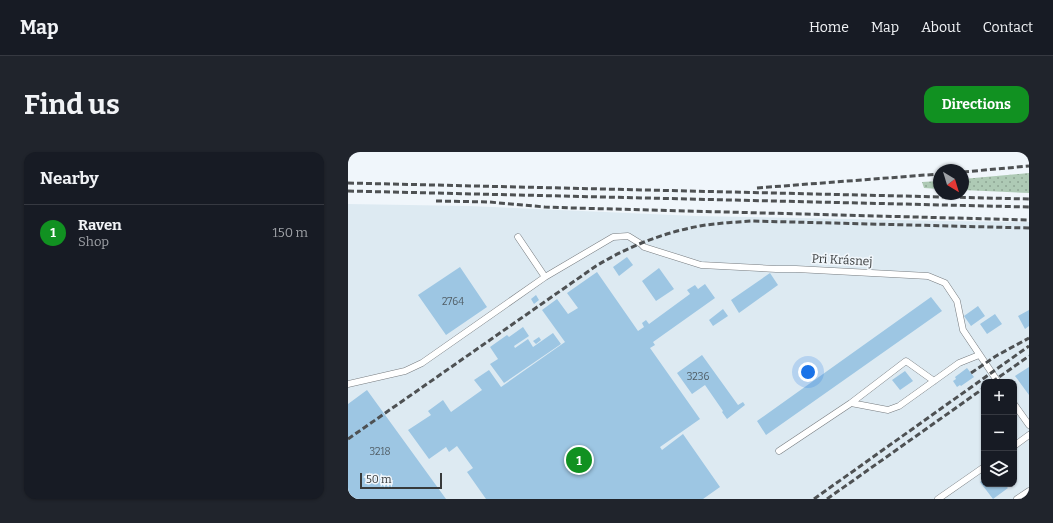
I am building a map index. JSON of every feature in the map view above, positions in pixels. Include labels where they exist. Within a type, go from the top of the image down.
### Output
[{"type":"lane","name":"Pri Krásnej","points":[[545,277],[613,237],[628,236],[644,247],[701,265],[928,276],[945,283],[957,301],[963,330],[996,379]]},
{"type":"lane","points":[[348,384],[405,371],[422,363],[545,277],[518,237]]},
{"type":"lane","points":[[851,403],[888,410],[899,406],[959,363],[979,355]]},
{"type":"lane","points":[[779,451],[851,403],[906,360],[934,381]]},
{"type":"lane","points":[[1017,408],[1029,425]]},
{"type":"lane","points":[[1017,444],[1029,435]]},
{"type":"lane","points":[[938,499],[981,469]]},
{"type":"lane","points":[[1017,499],[1029,491]]},
{"type":"shaded area","points":[[348,204],[469,206],[696,216],[1029,222],[1029,499],[348,499]]},
{"type":"green space","points":[[1029,173],[1029,193],[969,190],[969,178]]},
{"type":"green space","points":[[933,181],[933,189],[924,188],[922,182]]},
{"type":"building","points":[[627,257],[633,265],[619,276],[613,267]]},
{"type":"building","points":[[460,267],[487,307],[446,335],[418,295]]},
{"type":"building","points":[[659,268],[674,289],[656,301],[642,281]]},
{"type":"building","points":[[597,272],[638,331],[644,327],[642,323],[646,320],[649,324],[690,294],[687,290],[695,285],[698,289],[705,284],[715,298],[653,342],[655,345],[650,348],[700,419],[660,447],[662,450],[683,434],[720,487],[703,499],[486,499],[467,472],[473,468],[457,446],[449,452],[446,447],[429,459],[408,430],[431,415],[428,411],[443,400],[451,412],[482,390],[474,380],[489,370],[501,387],[565,342],[542,310],[557,299],[568,314],[578,308],[567,293]]},
{"type":"building","points":[[770,273],[778,285],[739,313],[731,300]]},
{"type":"building","points":[[536,295],[539,300],[534,304],[531,299]]},
{"type":"building","points":[[931,297],[942,311],[766,435],[757,421]]},
{"type":"building","points":[[978,306],[985,316],[971,326],[964,316]]},
{"type":"building","points":[[723,309],[728,316],[713,326],[709,320]]},
{"type":"building","points":[[1029,310],[1029,326],[1025,329],[1018,316]]},
{"type":"building","points":[[995,314],[1002,324],[987,334],[980,324]]},
{"type":"building","points":[[523,327],[529,336],[514,346],[515,348],[528,339],[533,347],[553,333],[561,344],[504,383],[490,364],[498,359],[490,347],[507,335],[509,337]]},
{"type":"building","points":[[539,337],[541,340],[536,344],[533,341]]},
{"type":"building","points":[[702,355],[738,405],[743,402],[745,405],[727,419],[705,385],[692,394],[677,373]]},
{"type":"building","points":[[1029,367],[1029,395],[1015,376]]},
{"type":"building","points":[[967,368],[974,377],[957,387],[953,381],[956,379],[955,377]]},
{"type":"building","points":[[905,371],[913,381],[900,390],[892,380]]},
{"type":"building","points":[[367,390],[446,499],[348,499],[348,404]]},
{"type":"building","points":[[984,487],[1008,488],[993,499]]},
{"type":"railway","points":[[969,171],[1029,166]]},
{"type":"railway","points":[[757,188],[933,174]]},
{"type":"railway","points":[[348,183],[1029,199]]},
{"type":"railway","points":[[348,191],[1029,207]]},
{"type":"railway","points":[[436,201],[489,202],[574,208],[1029,220]]},
{"type":"railway","points":[[348,439],[596,266],[622,252],[663,235],[706,225],[752,221],[1029,228]]},
{"type":"railway","points":[[971,373],[996,356],[1029,338]]},
{"type":"railway","points":[[814,499],[1029,346]]},
{"type":"railway","points":[[996,379],[1029,356]]},
{"type":"railway","points":[[827,499],[981,390]]},
{"type":"place","name":"Raven","points":[[579,460]]}]
